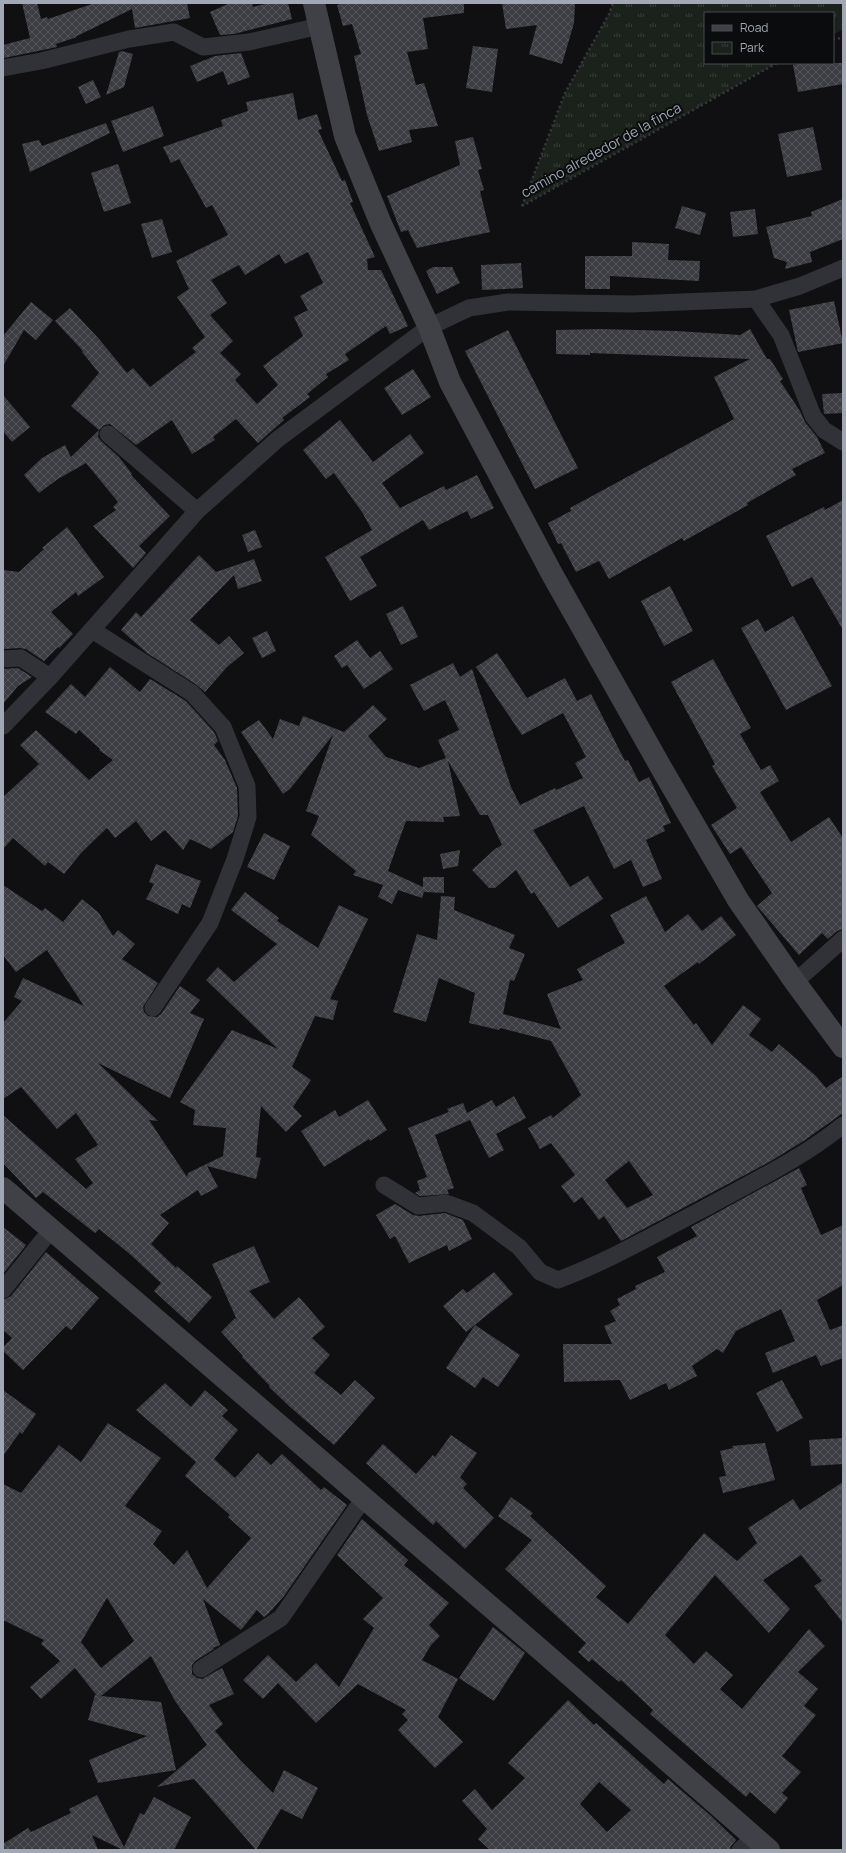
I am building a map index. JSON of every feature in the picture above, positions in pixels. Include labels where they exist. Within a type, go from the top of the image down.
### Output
[{"type":"street","points":[[314,3],[346,136],[381,224],[428,327],[450,382],[564,595],[738,900],[795,982],[843,1047]]},
{"type":"street","points":[[3,68],[41,61],[129,39],[174,32],[203,47],[249,42],[320,26]]},
{"type":"street","points":[[3,726],[50,677],[197,512],[278,439],[428,327],[469,308],[508,302],[632,304],[756,299],[800,286],[843,268]]},
{"type":"street","points":[[756,299],[781,335],[813,416],[824,430],[843,442]]},
{"type":"street","points":[[108,434],[197,512]]},
{"type":"street","points":[[92,630],[192,694],[223,727],[247,786],[248,817],[235,859],[210,923],[153,1008]]},
{"type":"street","points":[[3,659],[21,658],[50,677]]},
{"type":"street","points":[[795,982],[843,939]]},
{"type":"street","points":[[384,1185],[418,1206],[446,1203],[474,1213],[519,1247],[540,1272],[558,1280],[582,1271],[660,1232],[783,1166],[830,1136],[843,1125]]},
{"type":"street","points":[[3,1188],[548,1656],[754,1846]]},
{"type":"street","points":[[3,1290],[51,1230]]},
{"type":"street","points":[[201,1669],[281,1618],[364,1498]]},
{"type":"path","name":"camino alrededor de la finca","points":[[613,3],[609,14],[565,93],[522,206],[775,64]]},
{"type":"green space","points":[[613,3],[843,3],[843,29],[834,34],[834,12],[704,12],[704,64],[775,64],[522,206],[565,93],[609,14]]},
{"type":"building","points":[[22,3],[37,3],[41,19],[47,17],[48,19],[95,3],[187,3],[190,18],[135,28],[132,9],[75,37],[77,37],[56,44],[57,47],[4,58],[3,45],[30,38]]},
{"type":"building","points":[[230,3],[252,3],[253,7],[269,3],[288,3],[292,19],[234,34],[220,35],[210,12]]},
{"type":"building","points":[[346,3],[464,3],[464,13],[423,18],[428,49],[407,52],[416,85],[424,83],[438,126],[409,130],[412,142],[379,151],[367,115],[354,56],[361,54],[352,24],[343,26],[337,5]]},
{"type":"building","points":[[502,3],[575,3],[574,23],[562,64],[529,54],[537,25],[506,29]]},
{"type":"building","points":[[473,46],[498,49],[492,92],[466,88]]},
{"type":"building","points":[[122,51],[133,54],[124,87],[106,95],[119,52]]},
{"type":"building","points":[[241,53],[250,77],[228,85],[223,71],[197,82],[190,66],[215,56]]},
{"type":"building","points":[[843,63],[843,84],[798,92],[793,65]]},
{"type":"building","points":[[93,80],[101,97],[86,104],[78,87]]},
{"type":"building","points":[[293,93],[298,120],[317,114],[322,129],[318,130],[342,181],[345,180],[353,202],[350,203],[375,257],[367,259],[368,270],[381,270],[408,326],[390,334],[386,326],[345,354],[349,360],[326,374],[328,377],[307,394],[310,397],[282,418],[284,420],[258,443],[236,419],[213,437],[215,440],[192,454],[172,420],[136,445],[110,424],[104,425],[99,430],[71,406],[99,373],[82,352],[83,351],[55,321],[70,308],[99,339],[127,373],[133,368],[150,387],[196,352],[192,348],[205,337],[177,297],[189,289],[176,261],[228,235],[212,205],[206,208],[179,159],[171,163],[163,147],[223,126],[221,120],[248,111],[246,102]],"holes":[[[308,252],[323,283],[300,296],[308,310],[294,317],[303,336],[263,366],[278,385],[257,404],[235,380],[241,374],[220,353],[233,341],[210,315],[227,303],[211,280],[239,265],[245,275],[279,254],[285,264]]]},
{"type":"building","points":[[153,106],[164,136],[123,152],[111,121]]},
{"type":"building","points":[[106,123],[110,133],[30,172],[22,144],[39,140],[42,146]]},
{"type":"building","points":[[813,127],[822,170],[787,177],[778,134]]},
{"type":"building","points":[[473,137],[482,169],[478,170],[484,190],[480,191],[490,232],[417,248],[408,230],[401,232],[387,196],[460,165],[455,141]]},
{"type":"building","points":[[118,164],[131,203],[104,212],[91,173]]},
{"type":"building","points":[[843,199],[843,239],[810,252],[812,262],[785,269],[787,262],[774,258],[766,227],[812,216],[811,212]]},
{"type":"building","points":[[682,206],[706,213],[700,235],[675,228]]},
{"type":"building","points":[[755,209],[758,234],[733,237],[730,212]]},
{"type":"building","points":[[162,219],[172,252],[152,258],[141,224]]},
{"type":"building","points":[[632,242],[669,244],[668,260],[700,261],[699,281],[610,276],[610,289],[585,289],[585,256],[632,256]]},
{"type":"building","points":[[521,263],[523,288],[482,290],[481,265]]},
{"type":"building","points":[[433,267],[452,267],[460,283],[437,294],[426,271]]},
{"type":"building","points":[[834,301],[843,343],[798,352],[789,310]]},
{"type":"building","points":[[31,302],[53,320],[36,340],[24,330],[3,366],[3,336]]},
{"type":"building","points":[[600,329],[676,331],[740,335],[750,329],[767,359],[770,359],[783,379],[780,381],[800,411],[805,422],[817,437],[825,453],[792,469],[796,475],[747,503],[748,505],[684,541],[682,538],[609,579],[599,561],[576,572],[561,543],[558,544],[548,523],[571,511],[570,508],[734,419],[714,377],[750,359],[590,353],[590,355],[556,354],[556,330]]},
{"type":"building","points":[[508,330],[578,468],[535,489],[465,351]]},
{"type":"building","points":[[413,369],[431,397],[402,415],[384,388]]},
{"type":"building","points":[[843,393],[843,413],[824,414],[822,394]]},
{"type":"building","points":[[3,395],[30,427],[12,442],[3,431]]},
{"type":"building","points":[[340,420],[373,462],[410,434],[424,453],[382,483],[400,508],[444,486],[446,490],[477,475],[494,508],[471,519],[467,511],[429,530],[423,520],[360,557],[377,586],[350,601],[325,557],[372,530],[362,512],[334,473],[326,479],[303,450]]},
{"type":"building","points":[[99,430],[98,437],[101,441],[119,457],[132,474],[131,475],[170,516],[139,546],[146,553],[133,568],[93,526],[116,510],[113,507],[118,502],[86,463],[58,479],[39,493],[24,475],[42,458],[65,445],[71,457]]},
{"type":"building","points":[[843,500],[843,630],[812,577],[792,587],[766,536],[824,507],[825,510]]},
{"type":"building","points":[[67,527],[104,577],[78,596],[76,592],[51,612],[73,634],[44,661],[26,649],[3,649],[3,570],[19,572],[44,549],[42,548]]},
{"type":"building","points":[[255,530],[262,547],[248,552],[242,535]]},
{"type":"building","points":[[199,555],[216,572],[254,559],[262,581],[238,589],[234,575],[190,620],[219,645],[229,636],[244,653],[227,667],[205,692],[197,685],[147,653],[121,630],[136,612],[141,617]]},
{"type":"building","points":[[670,586],[693,631],[664,646],[641,601]]},
{"type":"building","points":[[403,606],[418,637],[401,645],[386,614]]},
{"type":"building","points":[[793,616],[832,686],[786,710],[741,628],[758,619],[765,632]]},
{"type":"building","points":[[267,631],[276,651],[262,658],[252,638]]},
{"type":"building","points":[[357,640],[370,658],[380,651],[393,669],[364,689],[347,665],[342,668],[334,656]]},
{"type":"building","points":[[497,653],[527,698],[565,678],[577,701],[591,694],[625,761],[628,760],[639,782],[649,777],[671,823],[663,826],[665,831],[646,840],[662,879],[643,887],[631,860],[614,869],[584,806],[533,830],[570,887],[588,876],[603,899],[558,928],[534,892],[531,894],[516,870],[495,888],[489,888],[472,870],[495,849],[502,845],[488,815],[480,815],[448,761],[460,816],[443,817],[444,822],[406,821],[388,871],[423,887],[423,877],[444,877],[444,893],[424,892],[422,898],[398,890],[392,904],[378,897],[383,885],[353,875],[356,871],[311,835],[319,816],[306,811],[333,735],[290,789],[283,794],[241,732],[259,720],[273,739],[280,719],[299,726],[303,716],[344,732],[373,705],[387,719],[368,736],[386,757],[419,768],[446,758],[438,740],[459,730],[445,700],[424,711],[410,685],[453,663],[460,677],[472,669],[511,787],[520,805],[555,788],[556,790],[583,778],[575,763],[586,757],[563,713],[522,735],[476,667]]},
{"type":"building","points":[[713,659],[751,728],[740,734],[761,770],[770,765],[779,781],[760,792],[791,842],[829,817],[843,838],[843,929],[837,931],[828,939],[822,933],[799,955],[757,906],[772,893],[741,847],[730,854],[711,825],[737,808],[712,766],[715,764],[671,682]]},
{"type":"building","points":[[110,667],[140,692],[150,679],[186,701],[214,732],[218,741],[214,745],[225,760],[237,788],[238,816],[233,832],[211,849],[190,839],[183,850],[165,830],[151,841],[136,821],[115,838],[107,828],[82,852],[64,874],[48,862],[45,866],[13,838],[3,849],[3,797],[39,764],[20,745],[36,730],[89,780],[113,760],[99,750],[100,749],[79,730],[76,734],[45,712],[71,684],[85,697]]},
{"type":"building","points":[[18,668],[32,677],[18,686],[3,704],[3,669]]},
{"type":"building","points":[[264,833],[290,846],[274,880],[247,867]]},
{"type":"building","points":[[460,850],[458,866],[443,869],[440,854]]},
{"type":"building","points":[[156,864],[201,881],[190,908],[182,904],[178,914],[146,899],[154,884],[149,882]]},
{"type":"building","points":[[3,885],[42,911],[45,908],[63,922],[82,899],[99,913],[113,936],[118,930],[135,944],[122,959],[158,983],[143,1007],[144,1012],[148,1016],[157,1017],[161,1014],[180,986],[200,1000],[190,1013],[204,1019],[170,1098],[98,1063],[158,1121],[149,1120],[187,1177],[188,1173],[223,1156],[226,1128],[193,1125],[195,1110],[180,1102],[232,1030],[278,1049],[206,980],[218,967],[234,982],[277,944],[231,910],[245,892],[279,918],[277,921],[318,948],[339,905],[368,919],[330,999],[338,1001],[333,1020],[315,1016],[292,1067],[311,1080],[293,1107],[302,1116],[286,1132],[261,1106],[256,1157],[261,1158],[256,1179],[207,1166],[218,1187],[201,1196],[198,1190],[160,1215],[169,1223],[151,1244],[176,1268],[177,1266],[212,1297],[189,1323],[154,1291],[161,1283],[131,1255],[99,1229],[95,1233],[43,1192],[36,1198],[3,1163],[3,1115],[86,1189],[93,1183],[75,1159],[98,1145],[76,1113],[57,1129],[21,1087],[3,1099],[3,1023],[22,1001],[14,997],[23,978],[84,1006],[47,950],[16,972],[3,955]]},
{"type":"building","points":[[441,896],[455,897],[454,910],[515,935],[509,948],[525,954],[514,981],[510,980],[503,1014],[561,1029],[547,994],[583,980],[577,969],[625,943],[610,915],[646,896],[665,932],[688,914],[702,931],[721,916],[736,935],[699,964],[698,962],[664,986],[694,1025],[696,1023],[712,1045],[743,1005],[761,1019],[749,1035],[772,1052],[779,1044],[816,1076],[826,1088],[843,1076],[843,1113],[805,1140],[771,1161],[621,1241],[604,1216],[599,1220],[582,1197],[574,1203],[561,1186],[575,1175],[551,1143],[540,1149],[528,1128],[551,1115],[553,1118],[581,1095],[551,1041],[500,1028],[499,1030],[469,1023],[475,993],[439,978],[426,1022],[393,1012],[417,934],[437,940]],"holes":[[[629,1161],[653,1195],[627,1208],[605,1180]]]},
{"type":"building","points":[[514,1096],[526,1118],[496,1134],[504,1150],[489,1158],[470,1120],[435,1135],[454,1188],[447,1190],[449,1194],[420,1196],[415,1193],[420,1190],[417,1181],[427,1177],[408,1128],[449,1112],[447,1109],[463,1103],[467,1113],[492,1100],[496,1107]]},
{"type":"building","points":[[368,1100],[387,1130],[370,1141],[369,1139],[324,1167],[301,1131],[335,1110],[339,1117]]},
{"type":"building","points":[[799,1168],[807,1185],[801,1188],[821,1235],[843,1225],[843,1285],[817,1300],[830,1330],[843,1325],[843,1358],[821,1366],[816,1355],[773,1373],[765,1353],[795,1341],[781,1309],[736,1331],[723,1353],[717,1349],[692,1366],[697,1376],[669,1390],[666,1383],[630,1400],[620,1380],[564,1382],[563,1344],[612,1344],[604,1326],[616,1321],[610,1311],[620,1305],[617,1299],[636,1289],[635,1286],[665,1272],[657,1257],[697,1236],[691,1227]]},
{"type":"building","points":[[395,1204],[413,1215],[419,1216],[445,1213],[463,1220],[472,1239],[449,1251],[447,1245],[409,1263],[395,1236],[390,1239],[376,1215]]},
{"type":"building","points":[[3,1227],[26,1245],[3,1274]]},
{"type":"building","points":[[254,1246],[270,1282],[249,1291],[274,1319],[299,1297],[325,1327],[312,1338],[330,1355],[314,1373],[341,1395],[355,1380],[375,1398],[334,1445],[269,1387],[270,1386],[242,1357],[243,1356],[221,1332],[235,1318],[237,1320],[212,1264]]},
{"type":"building","points":[[46,1252],[99,1298],[71,1330],[66,1326],[23,1370],[3,1351],[3,1347],[12,1338],[3,1330],[3,1300],[11,1296]]},
{"type":"building","points":[[494,1272],[513,1294],[466,1332],[443,1306],[463,1289],[467,1293]]},
{"type":"building","points":[[475,1325],[520,1355],[498,1387],[483,1377],[475,1388],[446,1368]]},
{"type":"building","points":[[782,1380],[803,1418],[777,1432],[756,1393]]},
{"type":"building","points":[[165,1383],[191,1407],[205,1390],[228,1410],[222,1416],[238,1430],[214,1459],[235,1478],[258,1453],[271,1465],[282,1454],[321,1490],[324,1487],[347,1505],[284,1596],[264,1617],[257,1610],[241,1630],[203,1599],[220,1645],[213,1648],[214,1649],[195,1661],[192,1665],[192,1674],[197,1678],[202,1679],[222,1668],[234,1694],[209,1705],[223,1724],[215,1731],[240,1760],[273,1793],[284,1770],[318,1788],[302,1819],[281,1809],[256,1850],[194,1779],[157,1787],[207,1745],[175,1701],[151,1656],[101,1696],[161,1702],[176,1770],[98,1783],[89,1760],[147,1736],[88,1720],[95,1695],[97,1696],[75,1668],[41,1699],[30,1687],[60,1661],[41,1644],[44,1640],[3,1620],[3,1484],[21,1493],[59,1445],[81,1462],[108,1423],[161,1458],[125,1506],[162,1531],[153,1544],[174,1565],[187,1550],[207,1588],[251,1538],[228,1517],[230,1515],[185,1476],[196,1462],[136,1410]],"holes":[[[107,1598],[134,1641],[101,1668],[81,1642]]]},
{"type":"building","points":[[3,1390],[36,1414],[22,1434],[20,1432],[3,1456]]},
{"type":"building","points":[[451,1435],[477,1453],[460,1477],[467,1484],[463,1488],[494,1518],[465,1549],[436,1521],[433,1525],[366,1463],[383,1444],[416,1474],[433,1455],[435,1457]]},
{"type":"building","points":[[843,1438],[843,1464],[811,1466],[809,1440]]},
{"type":"building","points":[[765,1443],[775,1480],[723,1493],[719,1477],[726,1476],[720,1451],[733,1448],[732,1446]]},
{"type":"building","points":[[843,1482],[843,1623],[814,1586],[822,1581],[801,1555],[763,1580],[790,1609],[769,1633],[715,1575],[665,1635],[694,1664],[706,1651],[733,1675],[720,1689],[742,1709],[809,1629],[825,1646],[798,1672],[818,1689],[804,1706],[816,1715],[782,1756],[801,1772],[782,1793],[788,1798],[775,1814],[750,1792],[746,1797],[650,1714],[653,1710],[621,1680],[619,1682],[592,1659],[589,1662],[578,1652],[586,1643],[505,1569],[532,1540],[498,1516],[511,1497],[533,1513],[530,1516],[606,1586],[596,1597],[628,1624],[704,1533],[737,1561],[757,1543],[748,1528],[793,1499],[800,1510]]},
{"type":"building","points":[[362,1519],[408,1560],[404,1565],[449,1603],[429,1625],[440,1636],[431,1645],[422,1660],[458,1679],[438,1717],[463,1742],[435,1768],[398,1730],[408,1720],[402,1714],[406,1710],[358,1684],[316,1723],[278,1683],[263,1699],[243,1680],[268,1655],[296,1682],[316,1663],[339,1687],[374,1628],[363,1619],[383,1598],[337,1555]]},
{"type":"building","points":[[493,1627],[525,1653],[494,1701],[459,1678]]},
{"type":"building","points":[[568,1700],[594,1725],[596,1723],[664,1784],[668,1779],[710,1815],[736,1840],[731,1846],[730,1850],[490,1850],[478,1839],[487,1829],[462,1801],[475,1789],[492,1810],[525,1778],[508,1763]],"holes":[[[599,1782],[631,1810],[607,1832],[580,1804]]]},
{"type":"building","points":[[97,1795],[124,1847],[140,1813],[144,1815],[154,1797],[191,1817],[174,1850],[123,1850],[92,1835],[98,1850],[3,1850],[3,1844],[28,1828],[31,1832],[71,1813],[69,1809]]}]
